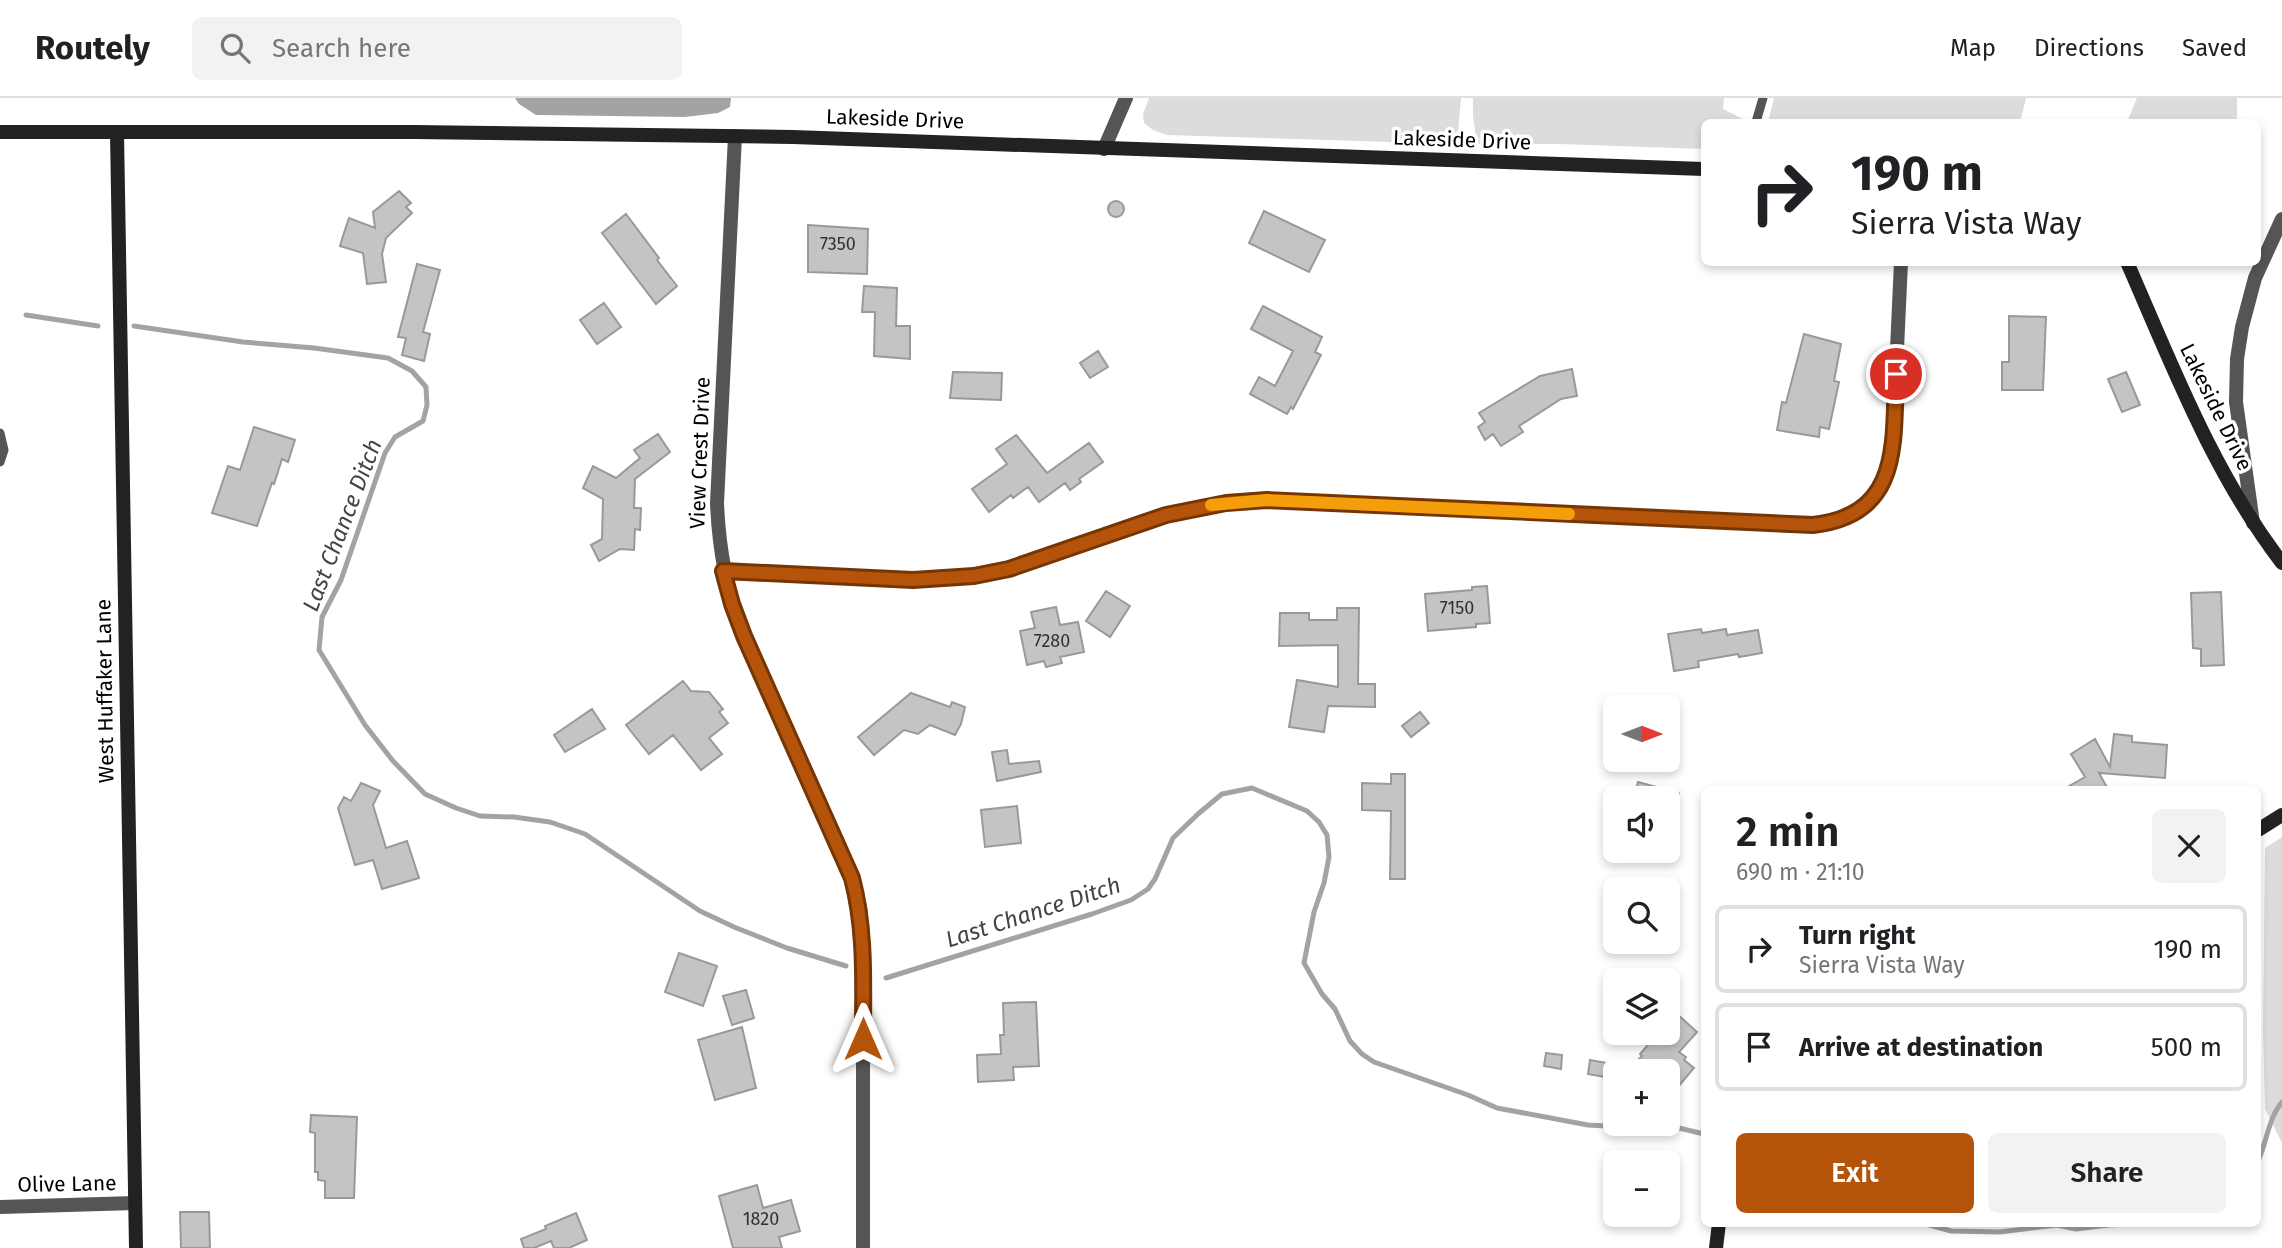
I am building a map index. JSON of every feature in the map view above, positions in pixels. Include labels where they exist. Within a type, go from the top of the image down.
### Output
[{"type":"street","points":[[1104,149],[1126,98]]},
{"type":"street","name":"Lakeside Drive","points":[[0,132],[414,132],[735,136],[1701,169]]},
{"type":"street","name":"West Huffaker Lane","points":[[117,133],[136,1248]]},
{"type":"street","name":"View Crest Drive","points":[[735,136],[717,503],[719,538],[723,571],[744,636],[852,878],[860,907],[863,939],[863,1248]]},
{"type":"street","points":[[2261,265],[2282,219]]},
{"type":"street","points":[[723,571],[913,580],[974,576],[1009,569],[1172,513],[1226,503],[1267,500],[1813,525],[1830,523],[1848,517],[1865,506],[1887,475],[1892,458],[1901,266]]},
{"type":"street","name":"Lakeside Drive","points":[[2129,266],[2218,465],[2253,523],[2282,563]]},
{"type":"street","points":[[2253,523],[2236,402],[2237,359],[2242,327],[2260,266]]},
{"type":"street","points":[[2261,828],[2282,815]]},
{"type":"street","name":"Olive Lane","points":[[0,1207],[135,1203]]},
{"type":"street","points":[[1716,1248],[1719,1227]]},
{"type":"lane","points":[[1757,119],[1763,98]]},
{"type":"lane","points":[[0,433],[4,450],[0,461]]},
{"type":"shaded area","points":[[515,98],[731,98],[730,107],[718,113],[685,117],[536,115],[519,104]]},
{"type":"shaded area","points":[[1149,98],[1461,98],[1457,144],[1167,135],[1144,123],[1143,114]]},
{"type":"shaded area","points":[[1473,98],[1724,98],[1723,109],[1743,119],[1701,119],[1701,149],[1477,144]]},
{"type":"shaded area","points":[[1774,98],[2026,98],[2021,119],[1769,119]]},
{"type":"shaded area","points":[[2137,98],[2237,98],[2237,119],[2128,119]]},
{"type":"shaded area","points":[[2282,837],[2282,1143],[2265,1109],[2263,1030],[2265,848]]},
{"type":"building","points":[[399,191],[411,203],[406,207],[412,213],[386,238],[382,254],[386,282],[367,284],[363,253],[340,246],[349,218],[375,228],[373,212]]},
{"type":"building","points":[[1113,201],[1119,201],[1124,209],[1122,215],[1113,217],[1108,212],[1108,206]]},
{"type":"building","points":[[1264,211],[1325,240],[1309,272],[1249,243]]},
{"type":"building","points":[[626,214],[677,286],[656,304],[602,233]]},
{"type":"building","points":[[808,225],[868,229],[867,274],[808,272]]},
{"type":"building","points":[[417,264],[440,270],[423,332],[430,334],[424,361],[402,355],[406,338],[398,337]]},
{"type":"building","points":[[864,286],[897,288],[896,326],[910,326],[910,359],[874,356],[875,312],[862,312]]},
{"type":"building","points":[[604,303],[621,327],[597,344],[580,320]]},
{"type":"building","points":[[1263,306],[1322,337],[1315,352],[1321,355],[1293,409],[1291,407],[1287,414],[1250,394],[1259,377],[1275,386],[1293,351],[1251,329]]},
{"type":"building","points":[[2009,316],[2046,317],[2043,390],[2002,390],[2002,362],[2009,362]]},
{"type":"building","points":[[1804,334],[1841,344],[1834,381],[1839,382],[1829,429],[1820,427],[1819,437],[1777,430],[1782,402],[1786,403]]},
{"type":"building","points":[[1098,351],[1108,367],[1090,378],[1080,363]]},
{"type":"building","points":[[1572,369],[1577,396],[1561,399],[1519,426],[1523,432],[1501,446],[1493,434],[1485,440],[1478,427],[1485,422],[1479,413],[1540,376]]},
{"type":"building","points":[[953,372],[1002,373],[1001,400],[950,398]]},
{"type":"building","points":[[2126,372],[2140,405],[2122,412],[2108,379]]},
{"type":"building","points":[[254,427],[295,440],[288,462],[282,459],[257,526],[212,513],[228,466],[240,470]]},
{"type":"building","points":[[658,434],[670,452],[635,479],[634,508],[641,508],[640,530],[635,529],[634,550],[620,549],[599,561],[591,545],[602,539],[603,499],[583,488],[593,466],[616,478],[640,458],[634,450]]},
{"type":"building","points":[[1016,435],[1047,473],[1089,443],[1103,462],[1079,479],[1081,482],[1070,490],[1065,483],[1039,502],[1028,487],[1013,498],[1011,495],[989,512],[972,489],[1007,464],[996,449]]},
{"type":"building","points":[[1487,586],[1490,623],[1476,624],[1476,627],[1428,631],[1425,594]]},
{"type":"building","points":[[1106,591],[1130,606],[1110,637],[1086,621]]},
{"type":"building","points":[[2221,592],[2224,665],[2201,666],[2201,649],[2193,648],[2191,593]]},
{"type":"building","points":[[1056,607],[1060,625],[1078,622],[1084,652],[1060,657],[1062,663],[1046,667],[1044,661],[1027,665],[1020,631],[1035,628],[1031,612]]},
{"type":"building","points":[[1337,608],[1359,608],[1358,684],[1375,684],[1375,707],[1328,706],[1324,732],[1289,727],[1297,680],[1338,687],[1338,645],[1279,646],[1280,613],[1309,613],[1309,620],[1337,620]]},
{"type":"building","points":[[1701,629],[1702,633],[1726,629],[1727,635],[1758,630],[1762,653],[1698,661],[1699,667],[1674,671],[1668,634]]},
{"type":"building","points":[[683,681],[691,691],[709,692],[723,709],[719,712],[728,723],[709,738],[722,754],[701,770],[673,735],[649,754],[626,725]]},
{"type":"building","points":[[911,693],[950,707],[952,702],[965,707],[955,735],[930,725],[918,734],[904,730],[874,755],[858,737]]},
{"type":"building","points":[[592,709],[605,729],[565,752],[554,735]]},
{"type":"building","points":[[1420,712],[1429,723],[1411,737],[1402,726]]},
{"type":"building","points":[[2114,734],[2132,736],[2132,742],[2167,745],[2165,778],[2099,773],[2106,786],[2069,786],[2085,777],[2071,754],[2095,739],[2110,767]]},
{"type":"building","points":[[1007,750],[1009,764],[1039,761],[1041,772],[997,781],[992,752]]},
{"type":"building","points":[[1391,774],[1405,774],[1405,879],[1390,879],[1391,811],[1362,810],[1362,783],[1391,784]]},
{"type":"building","points":[[1638,782],[1653,786],[1637,786]]},
{"type":"building","points":[[361,783],[380,791],[373,805],[386,848],[407,841],[419,878],[382,889],[373,860],[355,865],[338,808],[344,797],[351,801]]},
{"type":"building","points":[[1017,806],[1021,843],[985,847],[981,810]]},
{"type":"building","points":[[679,953],[717,966],[703,1006],[665,992]]},
{"type":"building","points":[[746,990],[754,1018],[732,1025],[723,996]]},
{"type":"building","points":[[1036,1002],[1039,1066],[1013,1067],[1014,1080],[978,1082],[977,1055],[1001,1054],[1000,1035],[1004,1035],[1003,1003]]},
{"type":"building","points":[[1680,1017],[1697,1032],[1679,1052],[1694,1068],[1680,1084],[1680,1059],[1639,1059],[1642,1056],[1640,1054],[1648,1045],[1680,1045]]},
{"type":"building","points":[[742,1027],[756,1088],[715,1100],[698,1040]]},
{"type":"building","points":[[1546,1053],[1562,1055],[1561,1069],[1544,1066]]},
{"type":"building","points":[[1590,1060],[1603,1062],[1603,1077],[1588,1074]]},
{"type":"building","points":[[311,1115],[357,1117],[354,1198],[325,1198],[325,1181],[318,1180],[318,1172],[315,1172],[315,1133],[310,1132]]},
{"type":"building","points":[[757,1185],[763,1208],[791,1200],[800,1231],[779,1237],[782,1248],[733,1248],[719,1196]]},
{"type":"building","points":[[180,1212],[209,1212],[210,1248],[181,1248]]},
{"type":"building","points":[[576,1213],[587,1240],[569,1248],[554,1248],[551,1241],[534,1248],[524,1248],[521,1239]]},
{"type":"waterway","name":"Last Chance Ditch","points":[[26,315],[98,326]]},
{"type":"waterway","name":"Last Chance Ditch","points":[[134,326],[243,342],[388,358],[412,371],[426,387],[427,405],[423,421],[395,437],[385,453],[341,580],[322,617],[319,650],[365,725],[393,761],[425,794],[480,816],[550,822],[585,834],[700,911],[787,948],[846,966]]},
{"type":"waterway","name":"Last Chance Ditch","points":[[886,978],[1131,900],[1148,889],[1173,838],[1198,814],[1222,794],[1252,788],[1307,811],[1319,822],[1327,835],[1329,857],[1304,963],[1322,994],[1335,1009],[1350,1041],[1362,1054],[1374,1062],[1497,1108],[1603,1126]]},
{"type":"waterway","name":"Last Chance Ditch","points":[[2261,1153],[2282,1102]]},
{"type":"waterway","name":"Last Chance Ditch","points":[[1680,1128],[1701,1133]]},
{"type":"waterway","name":"Last Chance Ditch","points":[[1936,1227],[1951,1231],[2000,1232],[2041,1227]]},
{"type":"waterway","name":"Last Chance Ditch","points":[[2066,1227],[2092,1227]]},
{"type":"slow traffic","points":[[1211,505],[1267,500],[1569,514]]},
{"type":"route","points":[[863,1039],[863,939],[860,907],[852,878],[744,636],[723,571],[913,580],[974,576],[1009,569],[1146,520],[1226,503],[1267,500],[1813,525],[1830,523],[1848,517],[1865,506],[1887,475],[1892,458],[1896,374]]}]
